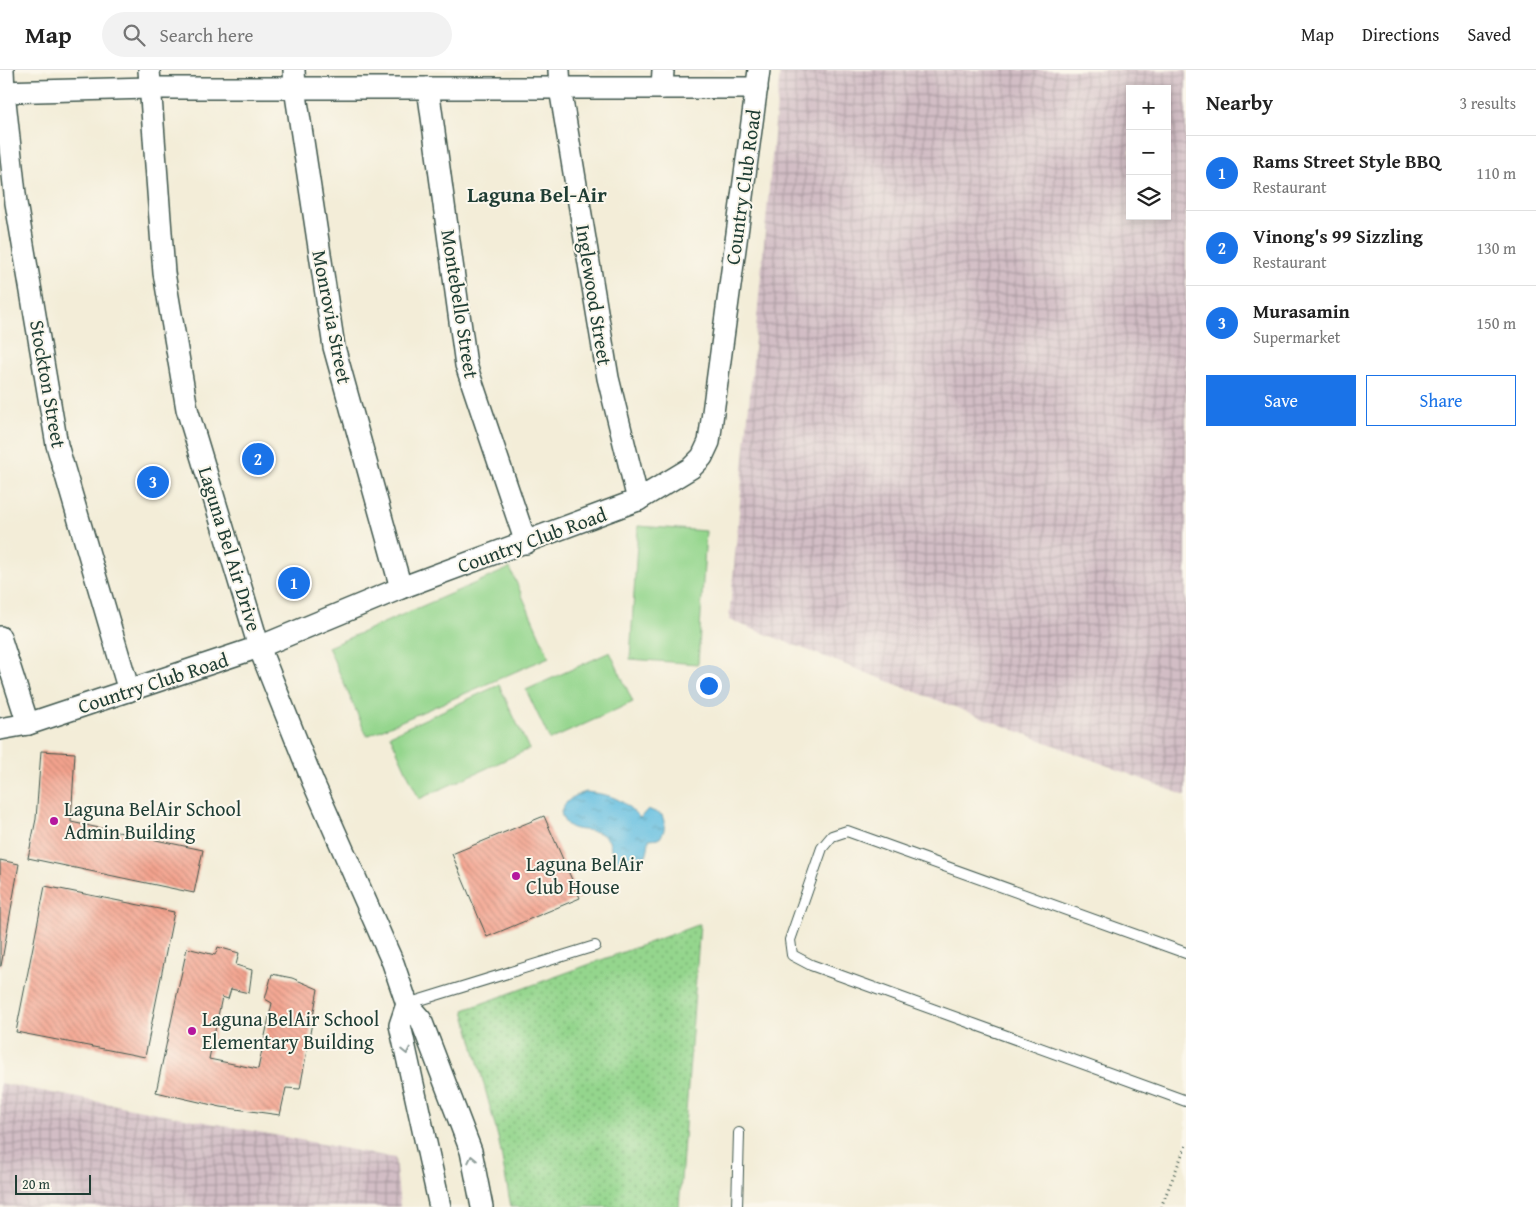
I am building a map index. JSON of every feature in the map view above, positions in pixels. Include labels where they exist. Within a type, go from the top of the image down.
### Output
[{"type":"street","name":"Stockton Street","points":[[3,70],[2,92],[8,204],[57,445],[129,691]]},
{"type":"street","points":[[2,92],[149,79],[294,79],[428,88],[559,79],[758,79]]},
{"type":"street","name":"Laguna Bel Air Drive","points":[[149,79],[164,272],[187,409],[259,647],[313,782],[393,963],[407,1004],[421,1020],[471,1151],[482,1207]]},
{"type":"street","name":"Monrovia Street","points":[[294,79],[334,347],[401,588]]},
{"type":"street","name":"Inglewood Street","points":[[559,79],[608,378],[638,500]]},
{"type":"street","name":"Country Club Road","points":[[0,729],[28,724],[259,647],[401,588],[638,500],[691,468],[702,457],[709,442],[758,79]]},
{"type":"street","name":"Montebello Street","points":[[428,88],[466,365],[526,542]]},
{"type":"street","points":[[0,637],[28,724]]},
{"type":"street","points":[[407,1004],[400,1025],[440,1207]]},
{"type":"lane","points":[[1186,953],[847,831],[832,836],[822,848],[790,940],[792,954],[811,965],[1186,1101]]},
{"type":"lane","points":[[407,1004],[595,946]]},
{"type":"lane","points":[[737,1207],[739,1133]]},
{"type":"path","points":[[1161,1207],[1186,1145]]},
{"type":"shaded area","points":[[780,70],[1186,70],[1186,796],[729,620]]},
{"type":"shaded area","points":[[0,1083],[395,1158],[400,1207],[0,1207]]},
{"type":"green space","points":[[638,526],[706,531],[698,664],[630,659]]},
{"type":"green space","points":[[510,568],[549,657],[367,736],[328,647]]},
{"type":"green space","points":[[610,652],[633,702],[550,740],[526,690]]},
{"type":"green space","points":[[499,685],[529,749],[419,799],[390,735]]},
{"type":"green space","points":[[700,924],[679,1207],[511,1207],[498,1137],[464,1010]]},
{"type":"water","points":[[586,792],[610,796],[622,802],[640,818],[648,809],[662,815],[663,832],[660,838],[649,839],[646,856],[643,861],[633,865],[620,862],[612,857],[610,843],[603,835],[597,832],[575,829],[564,821],[561,812],[565,804],[574,797]]},
{"type":"building","name":"Laguna BelAir School Admin Building","points":[[41,751],[75,753],[71,822],[203,850],[194,893],[28,858],[36,819]]},
{"type":"building","name":"Laguna BelAir Club House","points":[[544,816],[580,898],[487,937],[452,854]]},
{"type":"building","points":[[0,860],[19,864],[1,966],[0,966]]},
{"type":"building","points":[[45,886],[174,912],[145,1057],[16,1032]]},
{"type":"building","name":"Laguna BelAir School Elementary Building","points":[[218,947],[239,953],[236,965],[252,970],[249,993],[231,989],[228,999],[222,997],[209,1059],[258,1069],[272,1003],[265,999],[272,974],[292,978],[318,989],[300,1089],[286,1088],[280,1115],[221,1107],[156,1092],[187,948],[215,955]]},
{"type":"place","name":"Vinong's 99 Sizzling","points":[[258,459]]},
{"type":"place","name":"Murasamin","points":[[153,482]]},
{"type":"place","name":"Rams Street Style BBQ","points":[[294,583]]},
{"type":"place","name":"Laguna BelAir School Admin Building","points":[[54,821]]},
{"type":"place","name":"Laguna BelAir Club House","points":[[516,876]]},
{"type":"place","name":"Laguna BelAir School Elementary Building","points":[[192,1031]]},
{"type":"district","name":"Laguna Bel-Air","points":[[537,195]]}]
